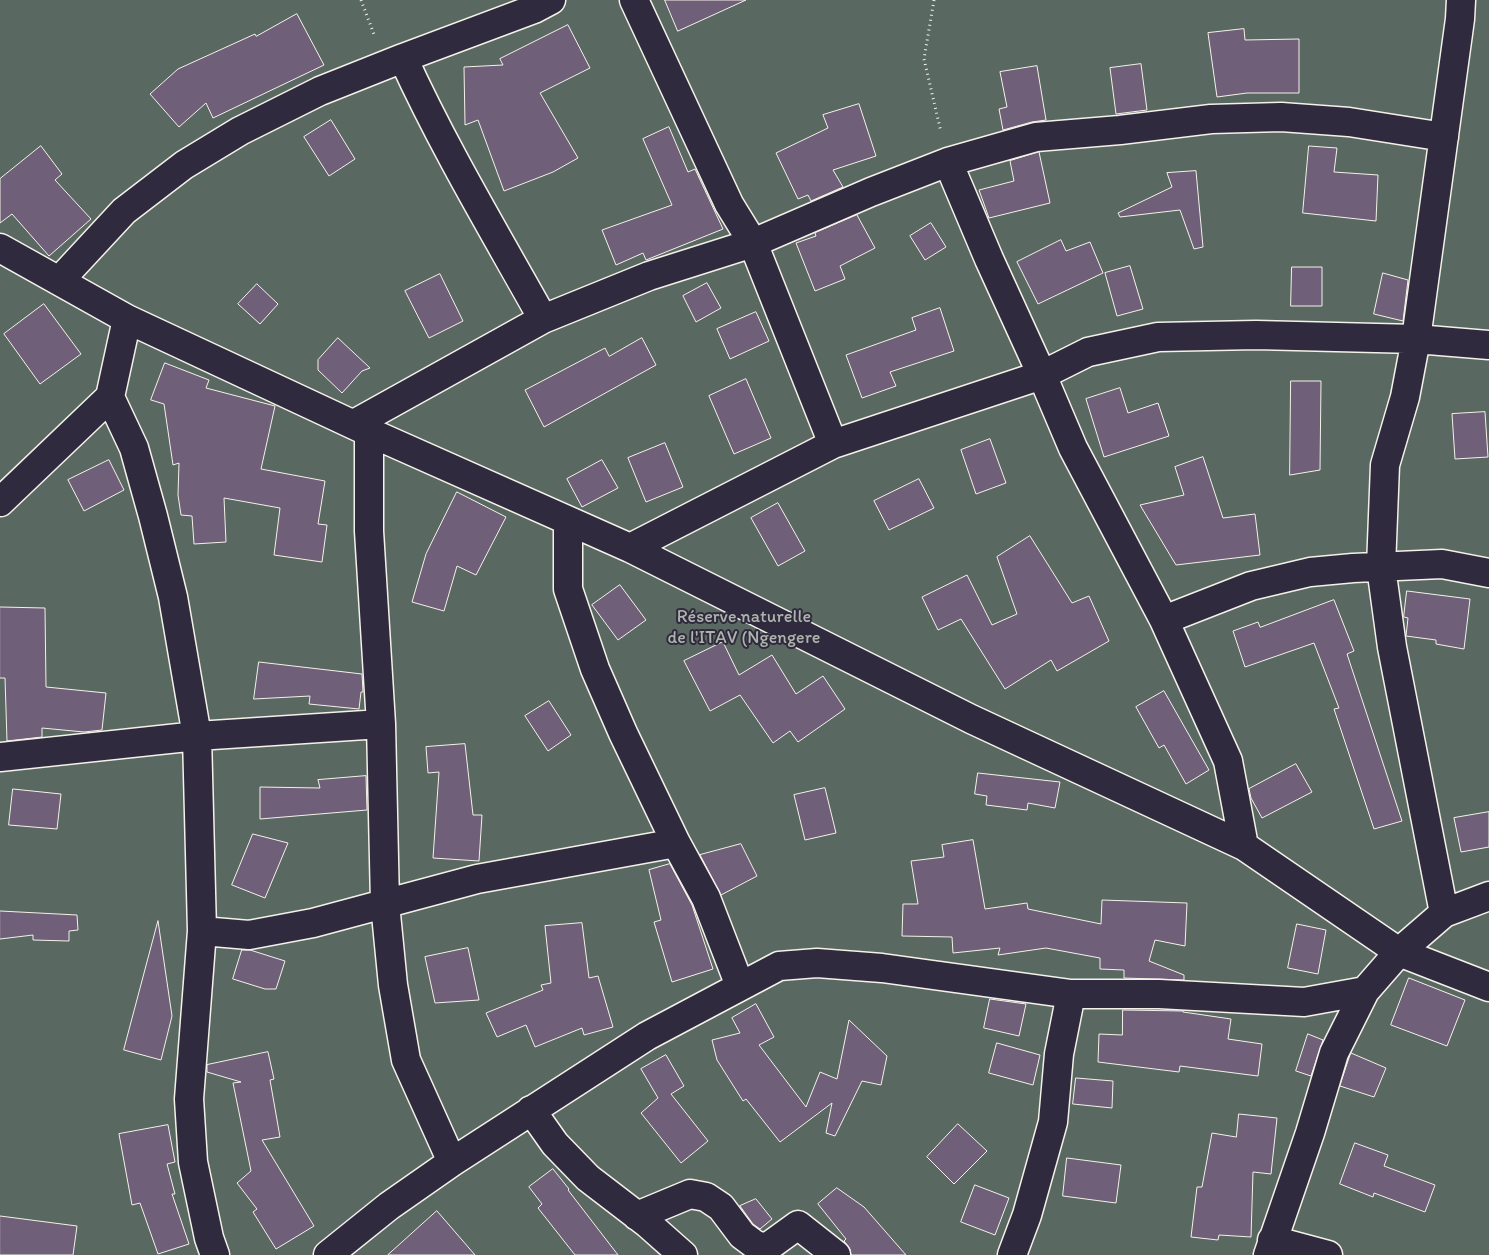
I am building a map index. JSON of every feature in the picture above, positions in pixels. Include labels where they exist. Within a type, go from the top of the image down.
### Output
[{"type":"street","points":[[59,281],[124,211],[184,165],[240,131],[320,91],[534,9],[551,0]]},
{"type":"street","points":[[634,0],[729,204],[753,243],[833,444]]},
{"type":"street","points":[[1444,913],[1392,647],[1381,567],[1385,465],[1405,397],[1416,339],[1460,19],[1461,0]]},
{"type":"street","points":[[394,62],[416,87],[543,319]]},
{"type":"street","points":[[361,428],[543,319],[649,276],[753,243],[871,192],[948,162],[1036,137],[1120,130],[1211,119],[1281,117],[1349,122],[1444,137]]},
{"type":"street","points":[[948,162],[988,259],[1042,375],[1073,448],[1164,620],[1228,761],[1244,846]]},
{"type":"street","points":[[0,248],[128,319],[361,428],[630,548],[971,719],[1244,846],[1399,952],[1489,987]]},
{"type":"street","points":[[0,502],[110,397],[128,319]]},
{"type":"street","points":[[630,548],[833,444],[1042,375],[1088,352],[1158,337],[1256,335],[1416,339],[1489,345]]},
{"type":"street","points":[[110,397],[134,448],[153,516],[173,596],[197,736],[202,932],[189,1099],[193,1162],[209,1238],[215,1255]]},
{"type":"street","points":[[361,428],[381,724],[385,904],[393,985],[406,1060],[452,1162]]},
{"type":"street","points":[[568,521],[568,589],[595,669],[619,725],[676,843],[706,898],[740,986]]},
{"type":"street","points":[[1164,620],[1250,586],[1310,572],[1442,564],[1489,572]]},
{"type":"street","points":[[0,757],[197,736],[381,724]]},
{"type":"street","points":[[202,932],[249,935],[313,923],[477,879],[676,843]]},
{"type":"street","points":[[1328,1255],[1270,1248],[1310,1133],[1334,1053],[1365,991],[1399,952],[1444,913],[1489,896]]},
{"type":"street","points":[[328,1255],[389,1206],[531,1110],[647,1036],[779,966],[817,963],[882,968],[1072,994],[1159,994],[1304,1002],[1365,991]]},
{"type":"street","points":[[1012,1255],[1027,1215],[1053,1122],[1059,1054],[1072,994]]},
{"type":"street","points":[[531,1110],[555,1144],[588,1178],[683,1255]]},
{"type":"street","points":[[637,1216],[690,1194],[706,1197],[721,1207],[742,1235],[758,1247],[769,1246],[798,1224],[836,1255]]},
{"type":"path","points":[[361,0],[394,62]]},
{"type":"path","points":[[934,0],[924,59],[948,162]]},
{"type":"green space","name":"Réserve naturelle de l'ITAV (Ngengere","points":[[0,0],[1489,0],[1489,1255],[0,1255]]},
{"type":"building","points":[[665,0],[746,0],[678,31]]},
{"type":"building","points":[[297,14],[324,65],[213,118],[206,103],[179,127],[150,94],[178,69],[255,34],[256,36]]},
{"type":"building","points":[[568,25],[590,68],[540,93],[578,158],[553,172],[504,191],[478,120],[465,125],[464,67],[503,65],[500,59]]},
{"type":"building","points":[[1244,29],[1245,40],[1299,39],[1299,93],[1247,93],[1217,97],[1208,33]]},
{"type":"building","points":[[1141,64],[1147,110],[1116,114],[1110,68]]},
{"type":"building","points":[[1037,66],[1046,120],[1003,130],[999,109],[1007,107],[1000,72]]},
{"type":"building","points":[[859,104],[876,156],[833,170],[843,187],[811,201],[808,195],[798,199],[776,153],[828,128],[823,115]]},
{"type":"building","points":[[331,120],[355,159],[329,176],[304,137]]},
{"type":"building","points":[[669,127],[688,172],[695,169],[723,229],[646,260],[643,253],[616,265],[602,230],[672,205],[643,139]]},
{"type":"building","points":[[41,146],[62,174],[55,180],[91,219],[49,256],[12,214],[0,223],[0,179]]},
{"type":"building","points":[[1309,146],[1337,148],[1334,172],[1378,175],[1376,221],[1303,213]]},
{"type":"building","points":[[1039,152],[1050,203],[989,218],[979,190],[1014,181],[1010,161]]},
{"type":"building","points":[[1196,171],[1203,247],[1194,249],[1180,210],[1120,217],[1118,213],[1172,187],[1167,173]]},
{"type":"building","points":[[857,215],[875,248],[840,266],[845,279],[815,291],[796,243],[816,236],[815,233]]},
{"type":"building","points":[[931,223],[946,247],[925,260],[910,236]]},
{"type":"building","points":[[1061,240],[1066,251],[1090,242],[1103,273],[1038,304],[1017,262]]},
{"type":"building","points":[[1130,266],[1143,309],[1117,316],[1105,273]]},
{"type":"building","points":[[1292,267],[1322,267],[1322,306],[1291,306]]},
{"type":"building","points":[[1383,273],[1408,280],[1403,321],[1374,314]]},
{"type":"building","points":[[440,274],[463,321],[429,338],[405,291]]},
{"type":"building","points":[[707,283],[721,308],[696,322],[683,296]]},
{"type":"building","points":[[257,284],[278,304],[260,324],[238,304]]},
{"type":"building","points":[[44,304],[81,354],[40,384],[4,334]]},
{"type":"building","points":[[940,308],[954,351],[890,372],[896,386],[862,398],[846,355],[916,330],[912,318]]},
{"type":"building","points":[[756,312],[769,341],[730,359],[717,329]]},
{"type":"building","points":[[338,338],[370,368],[362,371],[342,393],[318,370],[318,360]]},
{"type":"building","points":[[642,338],[656,365],[544,427],[525,390],[605,348],[609,356]]},
{"type":"building","points":[[165,363],[209,380],[206,388],[275,406],[261,469],[325,481],[318,524],[327,525],[322,562],[274,555],[280,508],[224,498],[226,542],[194,544],[192,516],[181,515],[178,495],[179,463],[173,465],[164,404],[151,400]]},
{"type":"building","points":[[746,379],[771,438],[734,454],[709,396]]},
{"type":"building","points":[[1291,381],[1321,381],[1320,470],[1290,475]]},
{"type":"building","points":[[1120,388],[1128,413],[1158,403],[1169,436],[1104,457],[1086,399]]},
{"type":"building","points":[[1485,412],[1488,457],[1455,459],[1452,414]]},
{"type":"building","points":[[990,439],[1006,483],[976,494],[961,450]]},
{"type":"building","points":[[665,443],[683,487],[646,502],[628,458]]},
{"type":"building","points":[[1203,457],[1223,518],[1255,514],[1260,555],[1176,565],[1140,505],[1184,495],[1175,467]]},
{"type":"building","points":[[109,460],[124,490],[84,511],[68,480]]},
{"type":"building","points":[[602,460],[618,488],[582,507],[567,479]]},
{"type":"building","points":[[919,479],[934,508],[889,530],[874,501]]},
{"type":"building","points":[[457,492],[506,517],[476,575],[457,566],[444,611],[412,602],[426,554]]},
{"type":"building","points":[[778,503],[805,551],[778,566],[751,518]]},
{"type":"building","points":[[1030,536],[1072,603],[1089,596],[1109,641],[1057,671],[1051,660],[1005,689],[961,619],[938,630],[922,597],[967,575],[992,625],[1017,614],[997,557]]},
{"type":"building","points":[[620,585],[646,620],[618,640],[592,605]]},
{"type":"building","points":[[1407,591],[1470,599],[1464,649],[1436,644],[1436,640],[1406,636],[1408,618],[1404,617]]},
{"type":"building","points":[[1334,600],[1354,651],[1347,654],[1402,821],[1374,829],[1334,709],[1339,708],[1314,643],[1245,667],[1233,631],[1258,622],[1260,627]]},
{"type":"building","points":[[0,607],[45,608],[46,687],[106,693],[102,730],[84,732],[42,728],[42,737],[7,741],[5,678],[0,678]]},
{"type":"building","points":[[723,642],[739,675],[772,655],[796,694],[823,676],[845,709],[798,742],[790,731],[773,743],[740,695],[710,711],[684,661]]},
{"type":"building","points":[[259,662],[362,674],[363,692],[361,692],[359,709],[309,704],[310,696],[254,699]]},
{"type":"building","points":[[1164,691],[1209,770],[1186,784],[1164,745],[1159,748],[1136,707]]},
{"type":"building","points":[[549,701],[571,735],[548,751],[525,716]]},
{"type":"building","points":[[465,744],[473,815],[482,815],[479,861],[433,858],[439,772],[428,773],[426,747]]},
{"type":"building","points":[[1296,764],[1312,792],[1262,818],[1251,798],[1249,789]]},
{"type":"building","points":[[978,773],[1060,782],[1055,808],[1028,803],[1027,810],[986,805],[987,796],[975,794]]},
{"type":"building","points":[[366,776],[367,810],[260,819],[260,787],[320,788],[318,780]]},
{"type":"building","points":[[825,788],[836,833],[805,840],[794,795]]},
{"type":"building","points":[[13,789],[61,794],[57,829],[9,825]]},
{"type":"building","points":[[1489,812],[1489,847],[1461,852],[1454,818]]},
{"type":"building","points":[[253,834],[288,843],[265,898],[232,885]]},
{"type":"building","points":[[973,840],[985,909],[1027,903],[1028,909],[1101,924],[1102,900],[1187,903],[1185,946],[1155,940],[1149,961],[1184,975],[1184,980],[1124,978],[1124,970],[1100,969],[1100,958],[1046,948],[998,955],[1000,948],[953,953],[952,937],[902,936],[903,904],[918,904],[911,861],[944,857],[942,845]]},
{"type":"building","points":[[741,844],[757,876],[721,895],[700,855]]},
{"type":"building","points":[[670,864],[692,905],[713,969],[672,982],[654,922],[661,920],[649,870]]},
{"type":"building","points":[[0,911],[77,915],[78,930],[69,931],[69,941],[33,940],[33,935],[0,939]]},
{"type":"building","points":[[158,921],[172,1016],[161,1060],[124,1050]]},
{"type":"building","points":[[582,923],[589,978],[598,976],[613,1027],[584,1035],[582,1028],[535,1047],[526,1025],[497,1037],[486,1013],[543,990],[541,985],[551,983],[545,926]]},
{"type":"building","points":[[1297,924],[1326,930],[1318,974],[1288,968]]},
{"type":"building","points":[[468,948],[479,1000],[435,1003],[425,957]]},
{"type":"building","points":[[242,950],[250,950],[285,961],[276,989],[265,989],[233,979]]},
{"type":"building","points":[[1409,978],[1465,1000],[1447,1046],[1391,1025]]},
{"type":"building","points":[[990,999],[1026,1004],[1019,1036],[984,1028]]},
{"type":"building","points":[[756,1004],[774,1037],[759,1045],[806,1107],[820,1072],[837,1079],[849,1020],[887,1056],[881,1085],[862,1081],[835,1136],[826,1133],[832,1103],[780,1142],[746,1099],[743,1101],[717,1060],[712,1040],[740,1033],[732,1018]]},
{"type":"building","points":[[1123,1010],[1183,1011],[1231,1019],[1228,1039],[1262,1044],[1258,1076],[1180,1066],[1179,1072],[1098,1062],[1099,1034],[1122,1035]]},
{"type":"building","points":[[1308,1034],[1323,1040],[1311,1076],[1296,1071]]},
{"type":"building","points":[[997,1043],[1040,1055],[1033,1085],[989,1073]]},
{"type":"building","points":[[268,1052],[274,1079],[270,1080],[280,1137],[262,1140],[314,1226],[276,1249],[253,1212],[257,1209],[237,1183],[251,1171],[233,1083],[241,1082],[207,1072],[207,1065]]},
{"type":"building","points":[[1351,1053],[1386,1068],[1374,1097],[1340,1086]]},
{"type":"building","points":[[666,1055],[684,1086],[671,1094],[708,1141],[681,1163],[641,1113],[658,1098],[641,1069]]},
{"type":"building","points":[[1076,1078],[1113,1081],[1112,1108],[1073,1104]]},
{"type":"building","points":[[1239,1114],[1277,1118],[1271,1174],[1253,1172],[1251,1237],[1219,1235],[1218,1240],[1191,1237],[1197,1187],[1202,1187],[1212,1133],[1236,1137]]},
{"type":"building","points":[[958,1124],[987,1151],[954,1184],[927,1157]]},
{"type":"building","points":[[168,1125],[175,1162],[167,1164],[175,1194],[172,1194],[189,1244],[158,1254],[140,1203],[132,1205],[119,1134]]},
{"type":"building","points":[[1355,1143],[1388,1155],[1384,1166],[1435,1185],[1425,1212],[1374,1193],[1373,1197],[1340,1184]]},
{"type":"building","points":[[1067,1158],[1121,1165],[1116,1203],[1063,1196]]},
{"type":"building","points":[[553,1169],[618,1255],[575,1255],[538,1208],[542,1204],[529,1187]]},
{"type":"building","points":[[975,1185],[1009,1198],[995,1235],[961,1222]]},
{"type":"building","points":[[837,1188],[864,1207],[906,1255],[851,1255],[850,1249],[844,1241],[846,1239],[818,1204]]},
{"type":"building","points":[[756,1199],[772,1219],[760,1229],[753,1224],[740,1206]]},
{"type":"building","points":[[437,1211],[475,1255],[388,1255]]},
{"type":"building","points":[[0,1216],[77,1226],[73,1255],[0,1255]]}]
